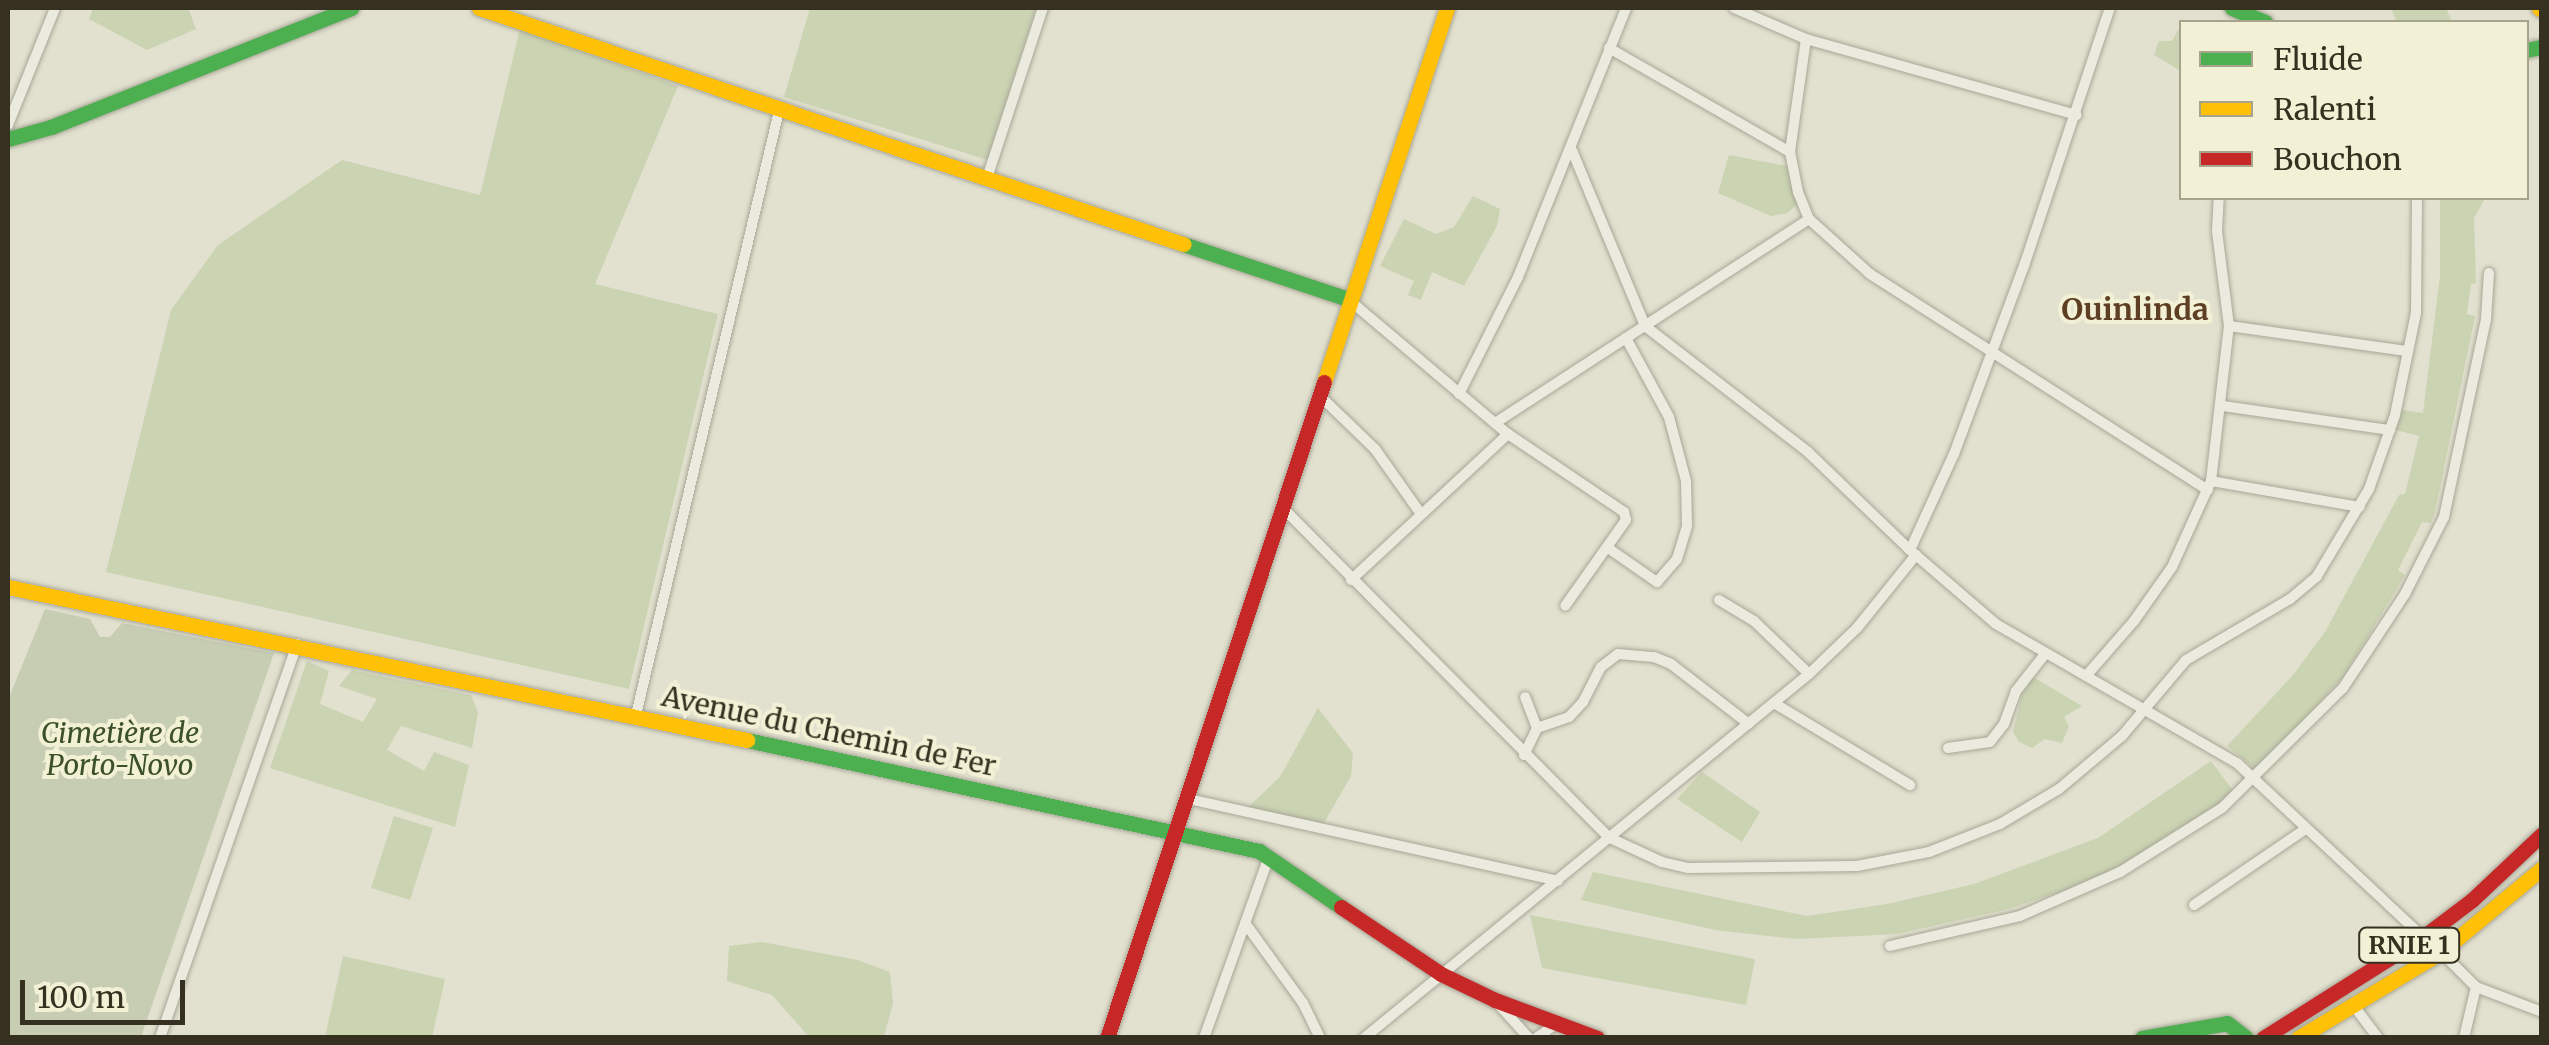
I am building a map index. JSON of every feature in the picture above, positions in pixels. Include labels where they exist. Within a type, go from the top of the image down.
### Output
[{"type":"main road","points":[[8,138],[51,127],[351,8]]},
{"type":"main road","points":[[479,8],[1348,299]]},
{"type":"main road","points":[[1107,1038],[1316,392],[1447,8]]},
{"type":"main road","points":[[2232,8],[2260,20]]},
{"type":"main road","name":"Avenue du Chemin de Fer","points":[[8,587],[636,715],[1173,830],[1269,856],[1441,974],[1495,1000],[1597,1038]]},
{"type":"main road","name":"RNIE 1","points":[[2263,1038],[2423,937],[2472,900],[2542,834]]},
{"type":"main road","name":"RNIE 1","points":[[2298,1038],[2441,952],[2542,868]]},
{"type":"main road","points":[[2142,1038],[2227,1023],[2246,1038]]},
{"type":"street","points":[[8,125],[55,8]]},
{"type":"street","points":[[988,176],[1043,8]]},
{"type":"street","points":[[1459,394],[1518,276],[1626,8]]},
{"type":"street","points":[[1734,8],[1806,40],[2077,115]]},
{"type":"street","points":[[1364,1038],[1809,674],[1857,628],[1913,553],[1954,454],[2077,115],[2110,8]]},
{"type":"street","points":[[1806,40],[1790,152],[1798,192],[1810,220],[1850,259],[1990,352],[2210,485],[2360,507]]},
{"type":"street","points":[[1608,48],[1790,152]]},
{"type":"street","points":[[636,715],[780,108]]},
{"type":"street","points":[[1572,148],[1645,326],[1808,452],[1913,553],[1996,624],[2220,752],[2423,937]]},
{"type":"street","points":[[2086,676],[2152,598],[2188,539],[2210,485],[2223,406],[2229,326],[2216,231],[2219,200]]},
{"type":"street","points":[[1280,505],[1610,838],[1662,862],[1688,868],[1858,866],[1930,852],[2032,807],[2096,761],[2186,660],[2304,588],[2342,542],[2390,430],[2408,351],[2418,273],[2417,200]]},
{"type":"street","points":[[1495,423],[1810,220]]},
{"type":"street","points":[[1890,946],[1980,928],[2079,893],[2175,840],[2255,780],[2343,688],[2432,545],[2444,517],[2486,319],[2489,273]]},
{"type":"street","points":[[1348,299],[1508,434],[1624,512],[1626,520],[1566,606]]},
{"type":"street","points":[[2229,326],[2408,351]]},
{"type":"street","points":[[1608,548],[1657,582],[1676,559],[1687,526],[1686,481],[1669,417],[1626,338]]},
{"type":"street","points":[[1316,392],[1375,450],[1422,514]]},
{"type":"street","points":[[2223,406],[2390,430]]},
{"type":"street","points":[[1351,580],[1508,434]]},
{"type":"street","points":[[1719,600],[1754,621],[1809,674]]},
{"type":"street","points":[[160,1038],[296,644]]},
{"type":"street","points":[[1524,754],[1537,728],[1569,717],[1583,702],[1601,667],[1618,654],[1637,654],[1671,664],[1748,724]]},
{"type":"street","points":[[1948,748],[1990,742],[2004,724],[2016,691],[2045,654]]},
{"type":"street","points":[[1525,698],[1537,728]]},
{"type":"street","points":[[1774,702],[1910,785]]},
{"type":"street","points":[[1184,798],[1558,881]]},
{"type":"street","points":[[2194,905],[2304,830]]},
{"type":"street","points":[[1204,1038],[1269,856]]},
{"type":"street","points":[[1245,923],[1303,1003],[1320,1038]]},
{"type":"street","points":[[2441,952],[2476,987],[2542,1012]]},
{"type":"street","points":[[2464,1038],[2476,987]]},
{"type":"street","points":[[1495,1000],[1533,1038],[1556,1024]]},
{"type":"street","points":[[2354,1006],[2378,1038]]},
{"type":"green space","points":[[93,8],[188,8],[196,29],[147,50],[89,19]]},
{"type":"green space","points":[[810,8],[1036,8],[988,160],[784,97]]},
{"type":"green space","points":[[2391,8],[2446,8],[2451,20],[2396,20]]},
{"type":"green space","points":[[520,29],[678,86],[595,284],[718,314],[629,689],[106,572],[171,310],[218,245],[342,160],[480,195]]},
{"type":"green space","points":[[2179,29],[2179,70],[2154,55],[2159,41],[2172,41]]},
{"type":"green space","points":[[1729,155],[1787,166],[1798,204],[1787,213],[1771,216],[1718,193]]},
{"type":"green space","points":[[1473,196],[1500,209],[1497,226],[1464,286],[1432,272],[1421,300],[1408,295],[1414,281],[1380,266],[1404,219],[1436,234],[1454,227]]},
{"type":"green space","points":[[2440,200],[2484,200],[2474,218],[2476,283],[2471,284],[2467,314],[2475,316],[2431,523],[2422,522],[2398,570],[2405,575],[2344,676],[2257,770],[2227,746],[2293,675],[2325,632],[2399,495],[2405,494],[2419,436],[2396,430],[2402,410],[2423,413],[2440,276]]},
{"type":"green space","name":"Cimetière de Porto-Novo","points":[[45,609],[90,619],[100,637],[110,637],[122,623],[274,653],[141,1037],[8,1037],[8,700]]},
{"type":"green space","points":[[307,661],[329,671],[320,704],[363,722],[377,699],[339,686],[352,670],[471,695],[478,712],[472,748],[401,726],[387,750],[424,771],[434,752],[469,765],[455,827],[270,768]]},
{"type":"green space","points":[[2033,677],[2082,706],[2064,717],[2069,726],[2062,743],[2045,739],[2032,748],[2019,742],[2013,732],[2022,695]]},
{"type":"green space","points":[[1318,708],[1353,753],[1351,776],[1321,828],[1244,811],[1280,777]]},
{"type":"green space","points":[[2211,761],[2234,792],[2209,817],[2092,881],[2009,909],[1897,934],[1797,939],[1715,930],[1581,900],[1593,872],[1807,916],[1887,904],[1974,884],[2098,838]]},
{"type":"green space","points":[[1702,772],[1760,812],[1742,842],[1677,799]]},
{"type":"green space","points":[[394,816],[433,828],[410,900],[371,888]]},
{"type":"green space","points":[[1530,915],[1755,959],[1746,1005],[1542,968]]},
{"type":"green space","points":[[762,942],[858,960],[890,972],[893,1003],[884,1037],[809,1037],[772,995],[727,981],[729,946]]},
{"type":"green space","points":[[343,956],[445,979],[432,1037],[325,1037]]},
{"type":"traffic: fast","points":[[8,139],[51,127],[351,8]]},
{"type":"traffic: fast","points":[[2232,8],[2260,20]]},
{"type":"traffic: fast","points":[[2529,49],[2542,47]]},
{"type":"traffic: fast","points":[[1183,244],[1348,299]]},
{"type":"traffic: fast","points":[[747,740],[1259,851],[1341,907]]},
{"type":"traffic: fast","points":[[2142,1038],[2227,1023],[2246,1038]]},
{"type":"traffic: slow","points":[[479,8],[1183,244]]},
{"type":"traffic: slow","points":[[1324,382],[1447,8]]},
{"type":"traffic: slow","points":[[8,587],[747,740]]},
{"type":"traffic: slow","points":[[2298,1038],[2441,952],[2542,868]]},
{"type":"traffic: jam","points":[[1107,1038],[1324,382]]},
{"type":"traffic: jam","points":[[2263,1038],[2423,937],[2472,900],[2542,834]]},
{"type":"traffic: jam","points":[[1341,907],[1441,974],[1495,1000],[1597,1038]]},
{"type":"district","name":"Ouinlinda","points":[[2135,309]]}]
